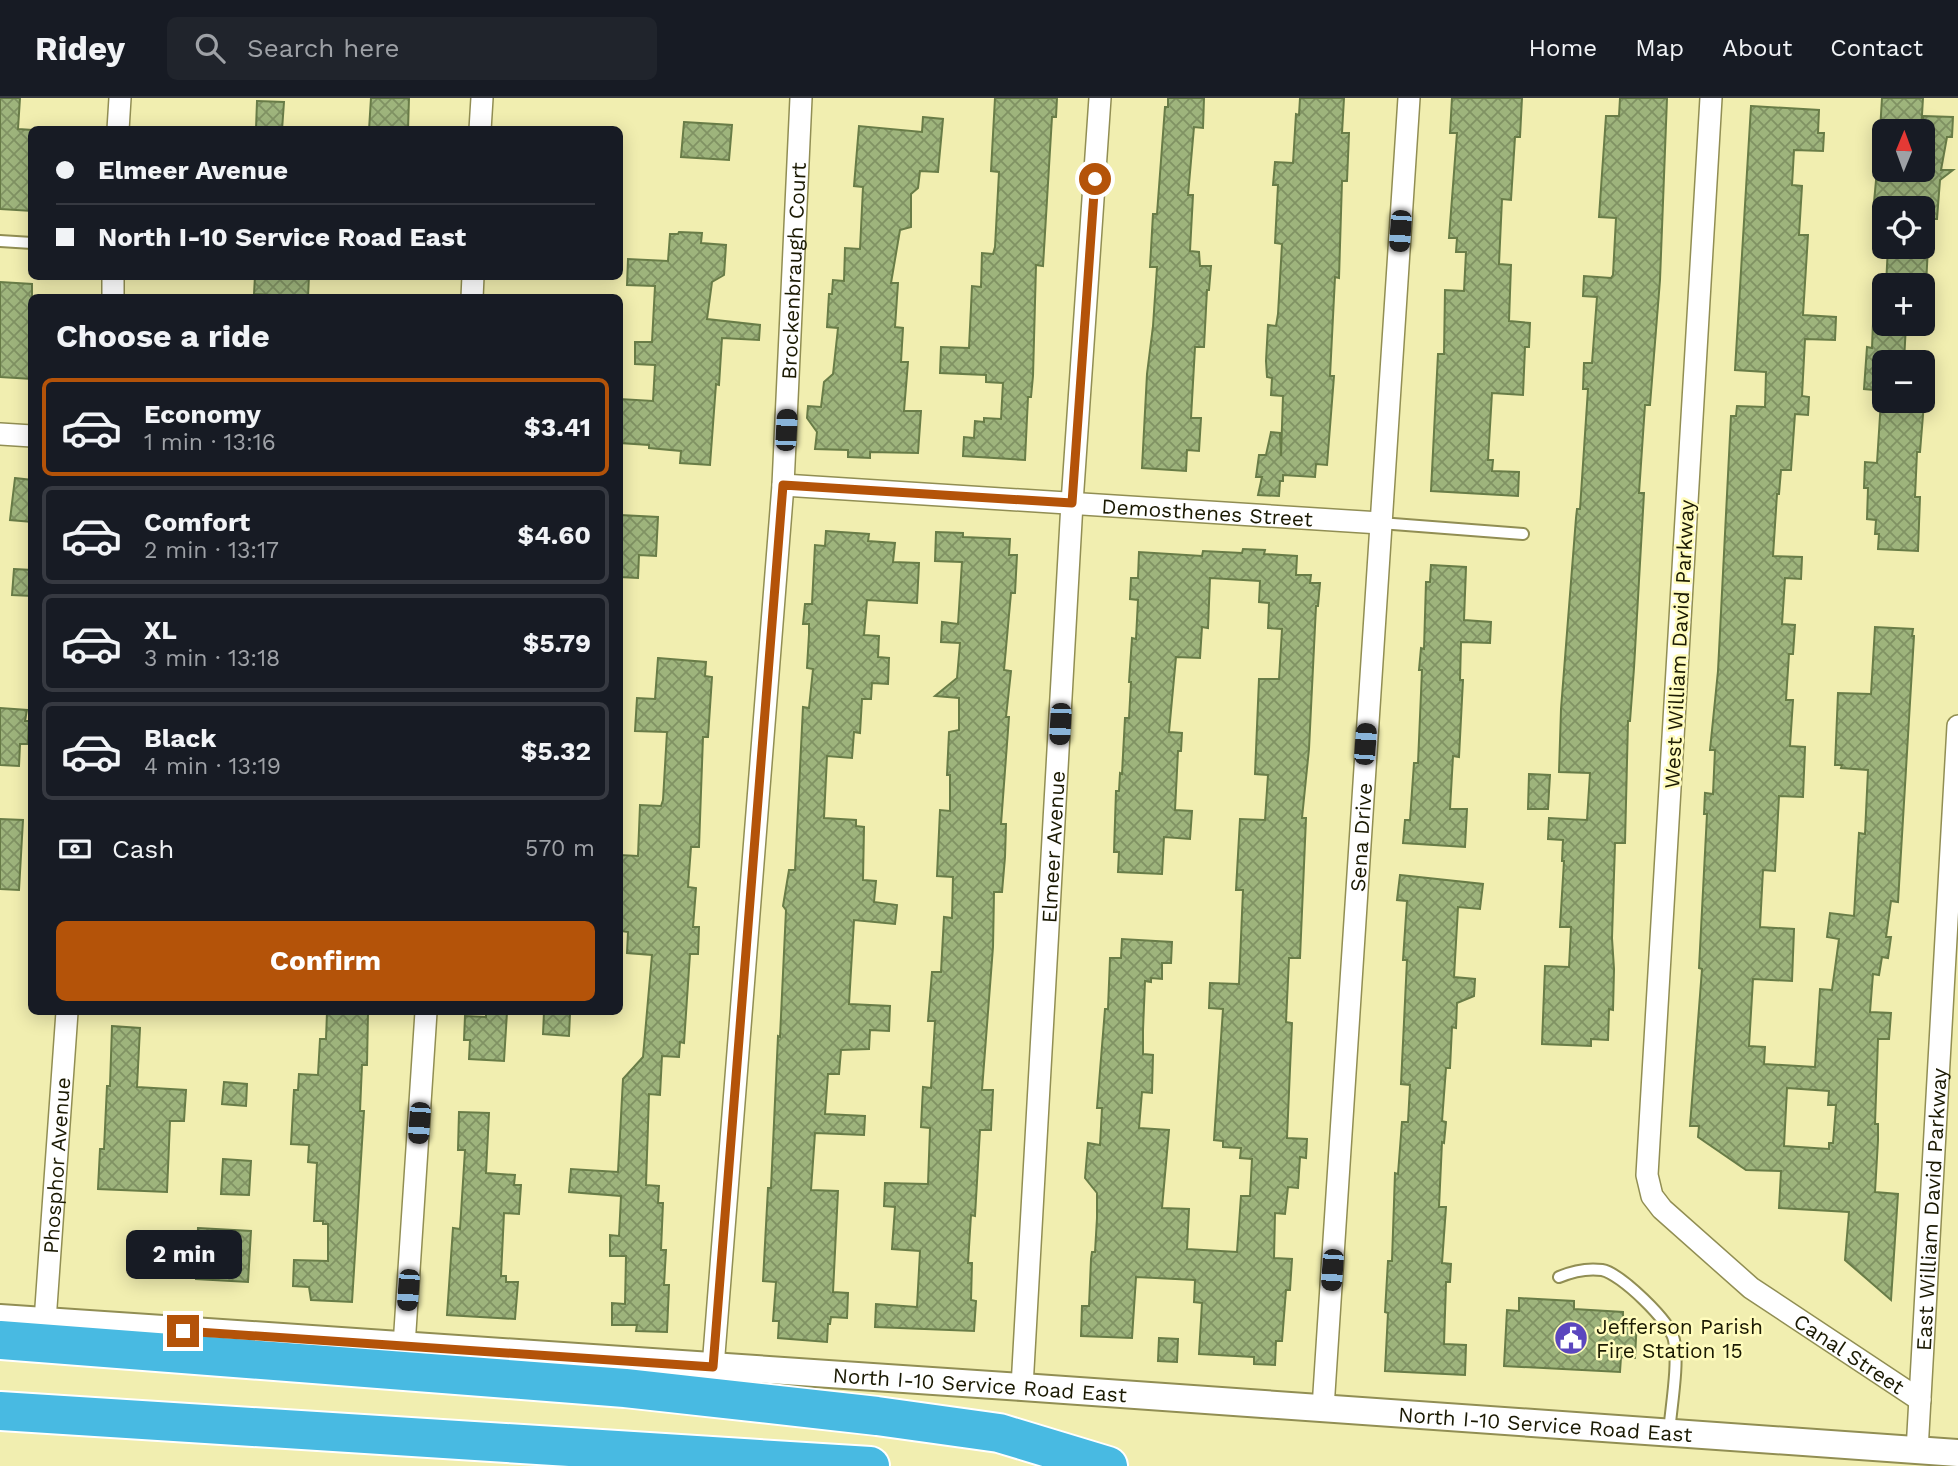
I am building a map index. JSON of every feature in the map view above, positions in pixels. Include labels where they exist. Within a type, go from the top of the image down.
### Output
[{"type":"highway","points":[[0,1340],[625,1388],[877,1416],[999,1433],[1108,1466]]},
{"type":"highway","points":[[0,1411],[870,1466]]},
{"type":"street","points":[[118,126],[120,98]]},
{"type":"street","points":[[480,126],[482,98]]},
{"type":"street","name":"Brockenbraugh Court","points":[[713,1367],[783,485],[801,98]]},
{"type":"street","name":"Elmeer Avenue","points":[[1022,1387],[1072,503],[1100,98]]},
{"type":"street","name":"Sena Drive","points":[[1323,1408],[1409,98]]},
{"type":"street","name":"West William David Parkway","points":[[1650,1189],[1647,1175],[1711,98]]},
{"type":"street","points":[[0,434],[28,436]]},
{"type":"street","name":"Demosthenes Street","points":[[783,485],[1380,523]]},
{"type":"street","name":"East William David Parkway","points":[[1920,1400],[1958,726]]},
{"type":"street","name":"Phosphor Avenue","points":[[45,1321],[67,1015]]},
{"type":"street","points":[[404,1346],[426,1015]]},
{"type":"street","name":"Canal Street","points":[[1650,1189],[1662,1209],[1751,1288],[1920,1400],[1917,1451]]},
{"type":"street","name":"North I-10 Service Road East","points":[[0,1318],[1958,1453]]},
{"type":"lane","points":[[0,241],[28,243]]},
{"type":"lane","points":[[1380,523],[1523,534]]},
{"type":"lane","points":[[1559,1277],[1576,1270],[1603,1270],[1613,1275],[1669,1326],[1675,1353],[1669,1433]]},
{"type":"building","points":[[0,98],[20,98],[18,129],[28,130],[28,211],[0,209]]},
{"type":"building","points":[[371,98],[409,98],[408,126],[369,126]]},
{"type":"building","points":[[995,98],[1057,98],[1056,117],[1052,117],[1043,266],[1036,265],[1033,376],[1031,397],[1028,397],[1025,460],[963,456],[964,437],[974,438],[975,421],[984,422],[984,418],[1001,419],[1003,383],[986,382],[986,375],[940,373],[941,347],[969,348],[972,286],[981,287],[982,253],[993,254],[995,247],[999,172],[991,171]]},
{"type":"building","points":[[1168,98],[1204,98],[1203,128],[1194,127],[1188,195],[1193,195],[1190,251],[1199,252],[1200,266],[1211,266],[1204,347],[1195,347],[1191,418],[1201,418],[1199,451],[1187,450],[1186,471],[1142,468],[1157,267],[1150,267],[1153,214],[1157,214],[1165,107],[1168,107]]},
{"type":"building","points":[[1300,98],[1344,98],[1342,133],[1349,133],[1347,181],[1342,181],[1339,278],[1335,277],[1330,376],[1334,376],[1327,465],[1316,464],[1315,477],[1283,475],[1279,496],[1258,495],[1262,477],[1256,477],[1259,455],[1266,455],[1271,432],[1280,433],[1281,456],[1283,396],[1271,395],[1272,378],[1267,377],[1266,361],[1268,325],[1276,326],[1278,314],[1282,244],[1275,243],[1278,185],[1273,185],[1275,162],[1293,163],[1296,114],[1299,115]]},
{"type":"building","points":[[1452,98],[1522,98],[1520,137],[1515,137],[1511,200],[1502,199],[1499,264],[1511,265],[1509,321],[1530,323],[1529,347],[1525,347],[1523,395],[1492,393],[1488,460],[1493,460],[1492,471],[1519,472],[1518,496],[1431,491],[1438,354],[1444,354],[1445,290],[1464,291],[1466,252],[1456,252],[1457,238],[1449,238],[1457,133],[1450,133]]},
{"type":"building","points":[[1620,98],[1667,98],[1660,280],[1650,405],[1645,405],[1639,493],[1644,493],[1634,668],[1628,721],[1625,843],[1615,843],[1613,1010],[1609,1009],[1608,1040],[1591,1039],[1591,1046],[1542,1044],[1545,966],[1569,967],[1571,927],[1560,927],[1563,840],[1548,839],[1549,818],[1587,820],[1590,773],[1559,772],[1561,709],[1576,518],[1577,509],[1580,509],[1588,389],[1583,389],[1584,363],[1592,363],[1597,297],[1583,296],[1584,276],[1611,278],[1613,275],[1616,218],[1599,217],[1606,116],[1619,116]]},
{"type":"building","points":[[1882,98],[1923,98],[1922,119],[1881,119]]},
{"type":"building","points":[[257,101],[284,102],[282,126],[256,126]]},
{"type":"building","points":[[1751,106],[1819,110],[1818,133],[1824,133],[1823,151],[1794,150],[1792,185],[1802,186],[1799,235],[1808,235],[1803,315],[1836,317],[1835,340],[1805,339],[1802,396],[1809,397],[1808,415],[1795,414],[1791,470],[1781,470],[1773,556],[1802,557],[1801,579],[1785,578],[1782,624],[1795,625],[1793,654],[1789,654],[1786,700],[1793,700],[1790,746],[1805,747],[1803,797],[1779,796],[1775,871],[1763,870],[1760,927],[1794,929],[1792,981],[1753,979],[1749,1046],[1765,1047],[1764,1064],[1815,1067],[1820,989],[1832,990],[1839,939],[1827,937],[1830,913],[1854,916],[1859,833],[1865,834],[1868,770],[1835,765],[1838,693],[1871,694],[1875,627],[1913,629],[1898,902],[1891,901],[1886,937],[1891,937],[1888,958],[1882,957],[1879,975],[1873,974],[1870,1012],[1891,1013],[1889,1039],[1878,1039],[1875,1192],[1898,1194],[1891,1300],[1845,1260],[1849,1212],[1779,1208],[1781,1171],[1746,1170],[1698,1137],[1699,1126],[1690,1126],[1702,969],[1699,968],[1707,814],[1704,814],[1705,793],[1713,794],[1715,750],[1710,750],[1718,671],[1731,416],[1736,416],[1737,406],[1765,407],[1766,372],[1735,370]],"holes":[[[1787,1088],[1829,1091],[1828,1105],[1836,1105],[1833,1143],[1829,1143],[1829,1149],[1784,1146]]]},
{"type":"building","points":[[1923,116],[1953,117],[1952,137],[1947,137],[1941,170],[1953,170],[1940,180],[1937,219],[1935,196],[1875,196],[1876,182],[1936,182],[1936,119],[1923,119]]},
{"type":"building","points":[[923,117],[943,119],[938,172],[920,171],[918,188],[911,194],[911,227],[900,230],[891,283],[898,283],[895,327],[903,328],[901,362],[908,362],[904,411],[921,411],[918,453],[870,452],[870,458],[848,457],[848,450],[815,449],[817,432],[807,418],[808,406],[821,407],[824,382],[833,374],[838,328],[827,327],[829,294],[832,294],[833,280],[844,281],[845,248],[860,249],[863,187],[854,186],[859,126],[922,132]]},
{"type":"building","points":[[684,122],[732,125],[729,160],[681,157]]},
{"type":"building","points":[[702,233],[701,243],[726,245],[724,275],[712,282],[707,319],[760,325],[759,340],[722,338],[710,465],[680,463],[681,451],[623,443],[623,399],[653,401],[655,365],[635,364],[635,342],[652,342],[655,286],[627,285],[628,259],[668,261],[670,234]]},
{"type":"building","points":[[1887,259],[1927,259],[1927,273],[1887,273]]},
{"type":"building","points":[[255,280],[309,280],[308,294],[254,294]]},
{"type":"building","points":[[0,282],[32,284],[32,294],[28,294],[28,379],[0,377]]},
{"type":"building","points":[[1872,336],[1905,336],[1905,350],[1872,350],[1872,390],[1864,389],[1867,347],[1872,348]]},
{"type":"building","points":[[1880,413],[1923,413],[1920,452],[1917,452],[1915,497],[1920,497],[1918,551],[1878,549],[1876,520],[1867,519],[1868,488],[1864,488],[1865,462],[1877,463]]},
{"type":"building","points":[[15,478],[28,480],[28,522],[10,520]]},
{"type":"building","points":[[623,515],[658,517],[656,556],[639,555],[638,578],[623,577]]},
{"type":"building","points":[[826,531],[869,534],[868,541],[895,543],[893,562],[919,563],[917,603],[867,600],[864,635],[879,636],[878,657],[889,658],[888,684],[872,683],[871,699],[862,699],[860,733],[854,732],[852,758],[827,756],[824,818],[856,820],[856,826],[864,827],[863,880],[876,881],[874,902],[897,905],[895,924],[854,920],[849,1004],[890,1006],[889,1031],[870,1030],[869,1049],[841,1050],[839,1074],[828,1074],[825,1114],[865,1116],[864,1135],[815,1133],[811,1190],[838,1191],[833,1292],[848,1293],[847,1318],[831,1317],[827,1342],[778,1338],[779,1321],[773,1321],[776,1282],[763,1281],[768,1188],[771,1188],[778,1036],[780,1037],[786,910],[783,906],[789,870],[795,870],[803,707],[809,708],[813,669],[807,668],[809,624],[803,624],[805,604],[812,604],[815,545],[825,546]]},
{"type":"building","points":[[936,532],[963,533],[963,537],[1010,539],[1009,555],[1017,555],[1015,593],[1011,593],[1004,670],[1011,671],[1001,824],[1006,824],[1005,857],[1002,892],[994,892],[993,947],[982,1090],[993,1090],[991,1130],[980,1130],[975,1216],[971,1215],[968,1263],[972,1263],[971,1300],[976,1301],[974,1331],[875,1327],[876,1304],[917,1307],[920,1251],[892,1249],[895,1207],[884,1206],[885,1183],[928,1184],[930,1128],[921,1127],[923,1087],[931,1088],[935,1021],[928,1021],[932,972],[941,972],[944,917],[952,918],[953,877],[937,876],[940,810],[950,811],[950,775],[947,775],[949,732],[959,730],[959,698],[935,696],[957,678],[960,643],[941,642],[942,622],[958,624],[962,562],[935,561]]},
{"type":"building","points":[[1243,549],[1265,550],[1264,554],[1297,556],[1296,575],[1311,575],[1310,583],[1320,583],[1316,606],[1309,749],[1302,818],[1306,818],[1300,958],[1289,958],[1286,1022],[1292,1023],[1287,1138],[1307,1139],[1306,1158],[1300,1157],[1298,1188],[1288,1187],[1285,1214],[1275,1213],[1274,1258],[1292,1259],[1290,1290],[1286,1290],[1282,1341],[1276,1341],[1275,1365],[1254,1364],[1254,1357],[1199,1354],[1202,1303],[1194,1302],[1195,1280],[1136,1277],[1132,1338],[1081,1336],[1082,1306],[1089,1306],[1091,1259],[1092,1252],[1095,1252],[1097,1218],[1097,1193],[1085,1178],[1088,1143],[1100,1145],[1102,1108],[1097,1108],[1105,1009],[1108,1009],[1110,958],[1121,958],[1122,939],[1172,942],[1171,963],[1162,963],[1162,979],[1151,978],[1151,982],[1145,981],[1143,1054],[1153,1055],[1152,1093],[1142,1092],[1139,1128],[1169,1130],[1162,1208],[1189,1209],[1187,1249],[1237,1252],[1241,1196],[1250,1196],[1252,1159],[1240,1158],[1241,1148],[1223,1147],[1223,1141],[1214,1140],[1223,1009],[1209,1008],[1210,983],[1239,984],[1243,890],[1236,890],[1240,819],[1265,820],[1268,775],[1255,774],[1259,679],[1279,679],[1282,629],[1268,628],[1269,603],[1259,602],[1260,581],[1210,578],[1208,628],[1202,627],[1200,658],[1176,657],[1169,732],[1182,733],[1181,751],[1178,751],[1175,810],[1192,811],[1190,839],[1164,837],[1162,874],[1118,872],[1119,852],[1114,852],[1116,791],[1119,791],[1120,773],[1122,774],[1125,718],[1129,718],[1132,638],[1136,639],[1138,600],[1130,599],[1131,578],[1138,578],[1139,552],[1202,556],[1203,551],[1242,553]]},
{"type":"building","points":[[1431,565],[1466,567],[1464,620],[1491,622],[1490,643],[1461,642],[1460,680],[1463,680],[1459,757],[1453,756],[1450,809],[1467,809],[1465,847],[1403,843],[1405,820],[1410,820],[1414,763],[1418,763],[1422,670],[1419,670],[1421,648],[1424,649],[1426,582],[1430,582]]},
{"type":"building","points":[[14,569],[28,570],[28,596],[12,595]]},
{"type":"building","points":[[658,658],[706,662],[705,676],[712,677],[708,737],[703,737],[699,847],[691,847],[688,887],[696,888],[693,927],[699,927],[698,954],[690,954],[684,1043],[680,1042],[679,1057],[662,1056],[660,1095],[649,1094],[646,1185],[659,1186],[658,1203],[663,1203],[661,1250],[666,1250],[664,1285],[669,1285],[667,1332],[636,1331],[637,1325],[612,1325],[612,1303],[625,1304],[626,1256],[610,1256],[610,1235],[619,1236],[621,1196],[569,1192],[571,1169],[618,1172],[623,1079],[643,1057],[652,955],[627,953],[628,932],[623,931],[623,855],[638,856],[640,805],[661,806],[663,800],[667,732],[635,731],[637,698],[655,699]]},
{"type":"building","points":[[0,708],[27,710],[25,721],[28,721],[28,744],[20,744],[19,766],[0,765]]},
{"type":"building","points":[[1529,774],[1550,775],[1548,809],[1528,809]]},
{"type":"building","points":[[0,819],[23,820],[19,890],[0,889]]},
{"type":"building","points":[[1400,875],[1483,884],[1480,909],[1458,907],[1454,977],[1475,979],[1474,996],[1457,1003],[1456,1028],[1452,1027],[1450,1068],[1446,1068],[1442,1121],[1446,1122],[1444,1143],[1442,1142],[1439,1207],[1446,1207],[1442,1263],[1451,1264],[1450,1282],[1446,1282],[1444,1344],[1466,1345],[1465,1375],[1385,1371],[1388,1313],[1385,1312],[1388,1261],[1392,1261],[1395,1173],[1398,1174],[1402,1122],[1408,1122],[1410,1085],[1401,1084],[1407,901],[1397,900]]},
{"type":"building","points":[[327,1015],[368,1015],[367,1065],[362,1065],[360,1111],[364,1111],[352,1302],[311,1300],[309,1287],[293,1286],[294,1260],[328,1261],[328,1224],[314,1221],[317,1163],[308,1162],[309,1145],[291,1144],[294,1090],[298,1090],[299,1074],[318,1075],[320,1039],[326,1039]]},
{"type":"building","points":[[507,1015],[504,1061],[469,1059],[470,1040],[464,1040],[465,1016]]},
{"type":"building","points":[[544,1015],[570,1015],[569,1036],[543,1034]]},
{"type":"building","points":[[112,1026],[140,1028],[137,1087],[186,1090],[184,1121],[170,1121],[167,1192],[98,1189],[100,1149],[104,1149],[107,1086],[110,1086]]},
{"type":"building","points":[[224,1082],[247,1084],[246,1106],[222,1104]]},
{"type":"building","points":[[459,1112],[489,1113],[486,1173],[515,1175],[514,1185],[521,1185],[519,1214],[504,1213],[501,1276],[506,1276],[506,1282],[518,1282],[515,1319],[447,1315],[453,1228],[460,1229],[465,1150],[458,1150]]},
{"type":"building","points":[[223,1159],[251,1161],[249,1195],[221,1194]]},
{"type":"building","points":[[198,1228],[251,1231],[248,1282],[196,1279]]},
{"type":"building","name":"Jefferson Parish Fire Station 15","points":[[1519,1298],[1574,1301],[1574,1309],[1623,1312],[1623,1318],[1637,1319],[1635,1358],[1621,1357],[1620,1372],[1504,1366],[1507,1310],[1519,1311]]},
{"type":"building","points":[[1159,1338],[1178,1339],[1177,1362],[1158,1361]]},
{"type":"place","name":"Jefferson Parish Fire Station 15","points":[[1571,1338]]},
{"type":"route","points":[[183,1331],[713,1367],[783,485],[1072,503],[1095,179]]}]
